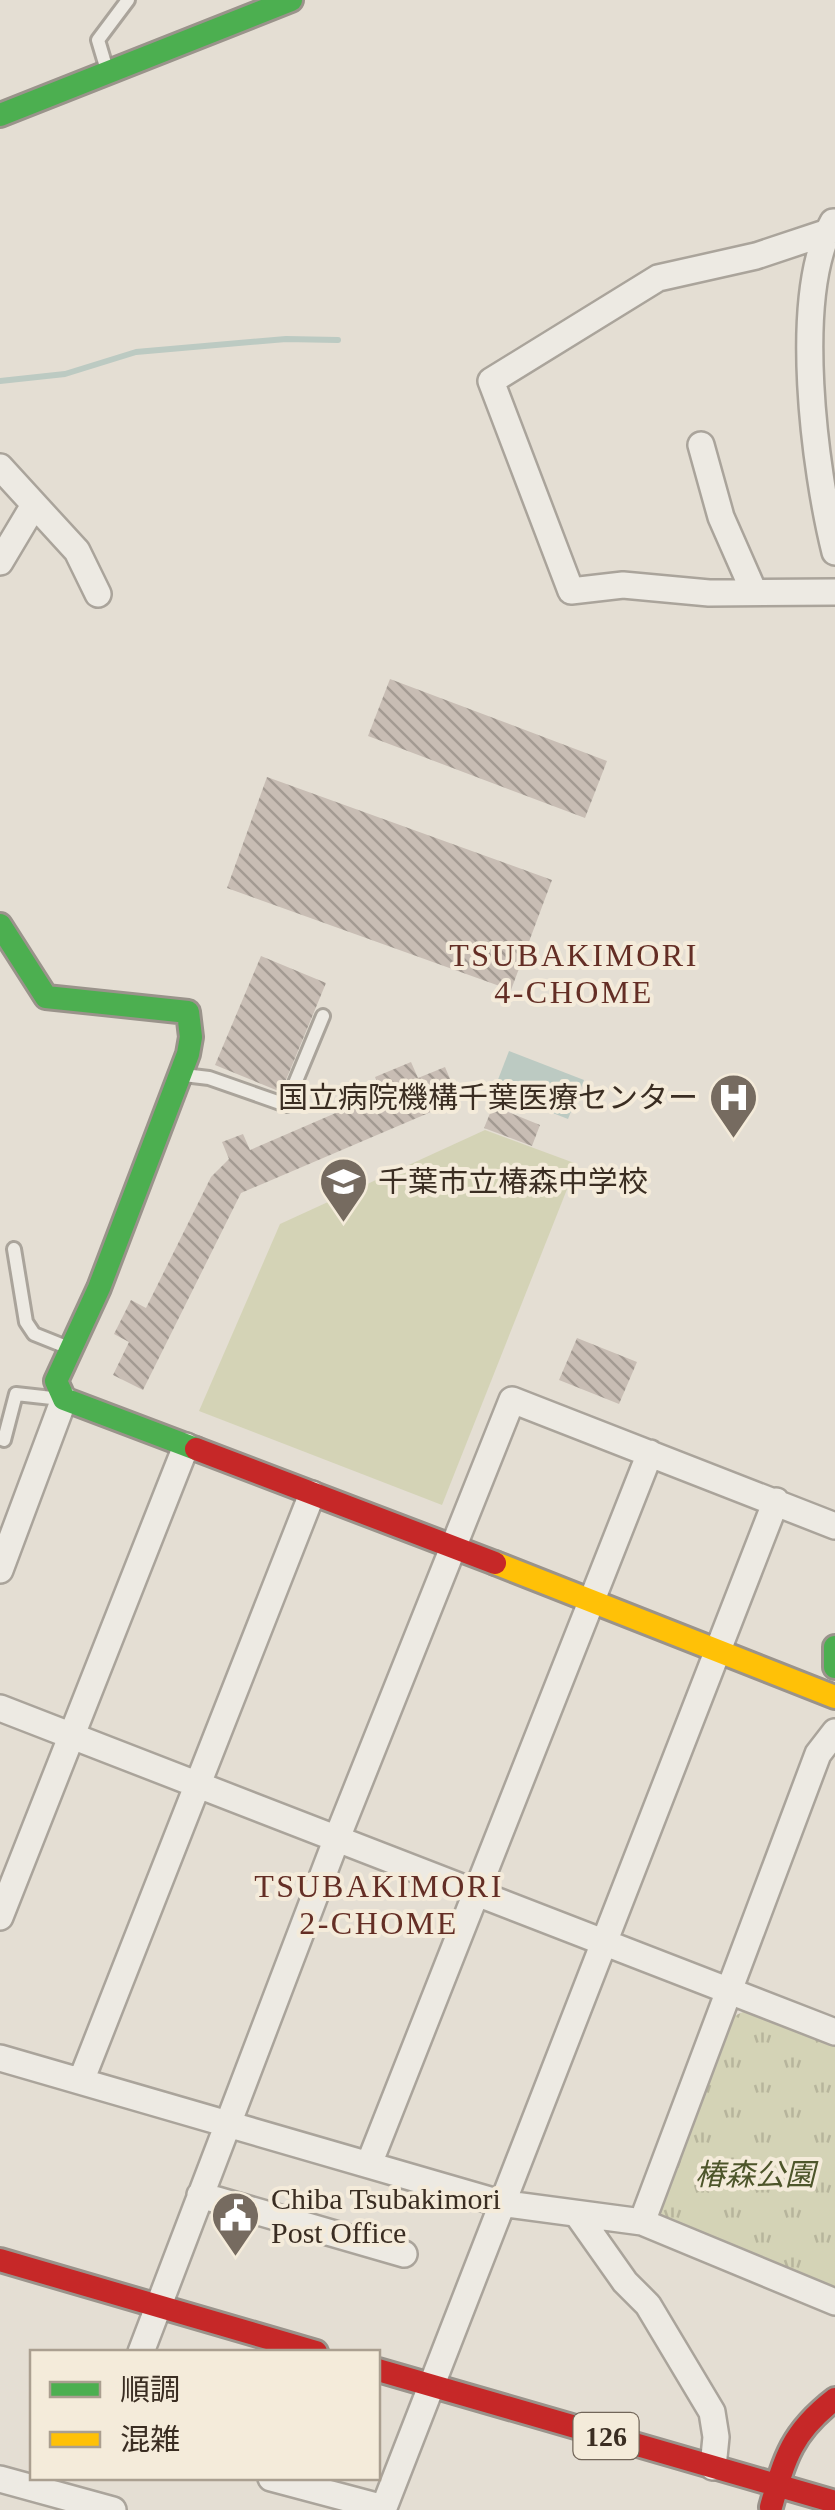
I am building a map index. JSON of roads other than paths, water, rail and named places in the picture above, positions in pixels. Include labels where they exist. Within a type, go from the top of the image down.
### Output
[{"type":"main road","points":[[0,115],[291,0]]},
{"type":"main road","points":[[0,925],[46,998],[188,1012],[191,1037],[180,1074],[99,1288],[56,1381],[64,1399],[835,1696]]},
{"type":"main road","points":[[835,1648],[835,1668]]},
{"type":"main road","points":[[0,2260],[235,2350]]},
{"type":"main road","points":[[0,2280],[307,2350]]},
{"type":"main road","name":"126","points":[[380,2371],[428,2394],[776,2503],[835,2502]]},
{"type":"main road","name":"126","points":[[380,2390],[428,2394],[712,2467],[776,2503]]},
{"type":"main road","points":[[776,2503],[791,2438],[807,2419],[835,2399]]},
{"type":"street","points":[[831,226],[820,255],[814,298],[812,417],[835,552]]},
{"type":"street","points":[[831,226],[756,256],[658,278],[491,380],[571,590],[623,585],[709,593],[835,592]]},
{"type":"street","points":[[701,445],[721,517],[754,592]]},
{"type":"street","points":[[0,467],[78,551],[98,594]]},
{"type":"street","points":[[0,562],[34,505]]},
{"type":"street","points":[[0,1570],[64,1399]]},
{"type":"street","points":[[142,2350],[337,1838],[512,1400],[835,1526]]},
{"type":"street","points":[[0,1917],[186,1446]]},
{"type":"street","points":[[369,2164],[650,1453]]},
{"type":"street","points":[[81,2081],[312,1494]]},
{"type":"street","points":[[278,2480],[383,2509],[776,1501]]},
{"type":"street","points":[[0,1708],[835,2032]]},
{"type":"street","points":[[642,2222],[818,1754],[835,1732]]},
{"type":"street","points":[[0,2058],[500,2204],[642,2222],[835,2302]]},
{"type":"street","points":[[200,2195],[404,2254]]},
{"type":"street","points":[[577,2214],[625,2282],[648,2304],[712,2412],[716,2437],[712,2467]]},
{"type":"street","points":[[0,2480],[84,2496],[113,2510]]},
{"type":"lane","points":[[108,72],[98,40],[128,0]]},
{"type":"lane","points":[[180,1074],[209,1078],[286,1104],[323,1016]]},
{"type":"lane","points":[[14,1249],[26,1322],[34,1334],[72,1349]]},
{"type":"lane","points":[[0,1438],[4,1440],[16,1394],[64,1399]]},
{"type":"waterway","points":[[0,381],[65,374],[136,352],[286,339],[338,340]]},
{"type":"place","name":"国立病院機構千葉医療センター","points":[[733,1140]]},
{"type":"place","name":"千葉市立椿森中学校","points":[[343,1224]]},
{"type":"place","name":"Chiba Tsubakimori Post Office","points":[[236,2258]]},
{"type":"district","name":"TSUBAKIMORI 4-CHOME","points":[[574,974]]},
{"type":"district","name":"TSUBAKIMORI 2-CHOME","points":[[379,1904]]},
{"type":"park label","name":"椿森公園","points":[[755,2175]]}]
